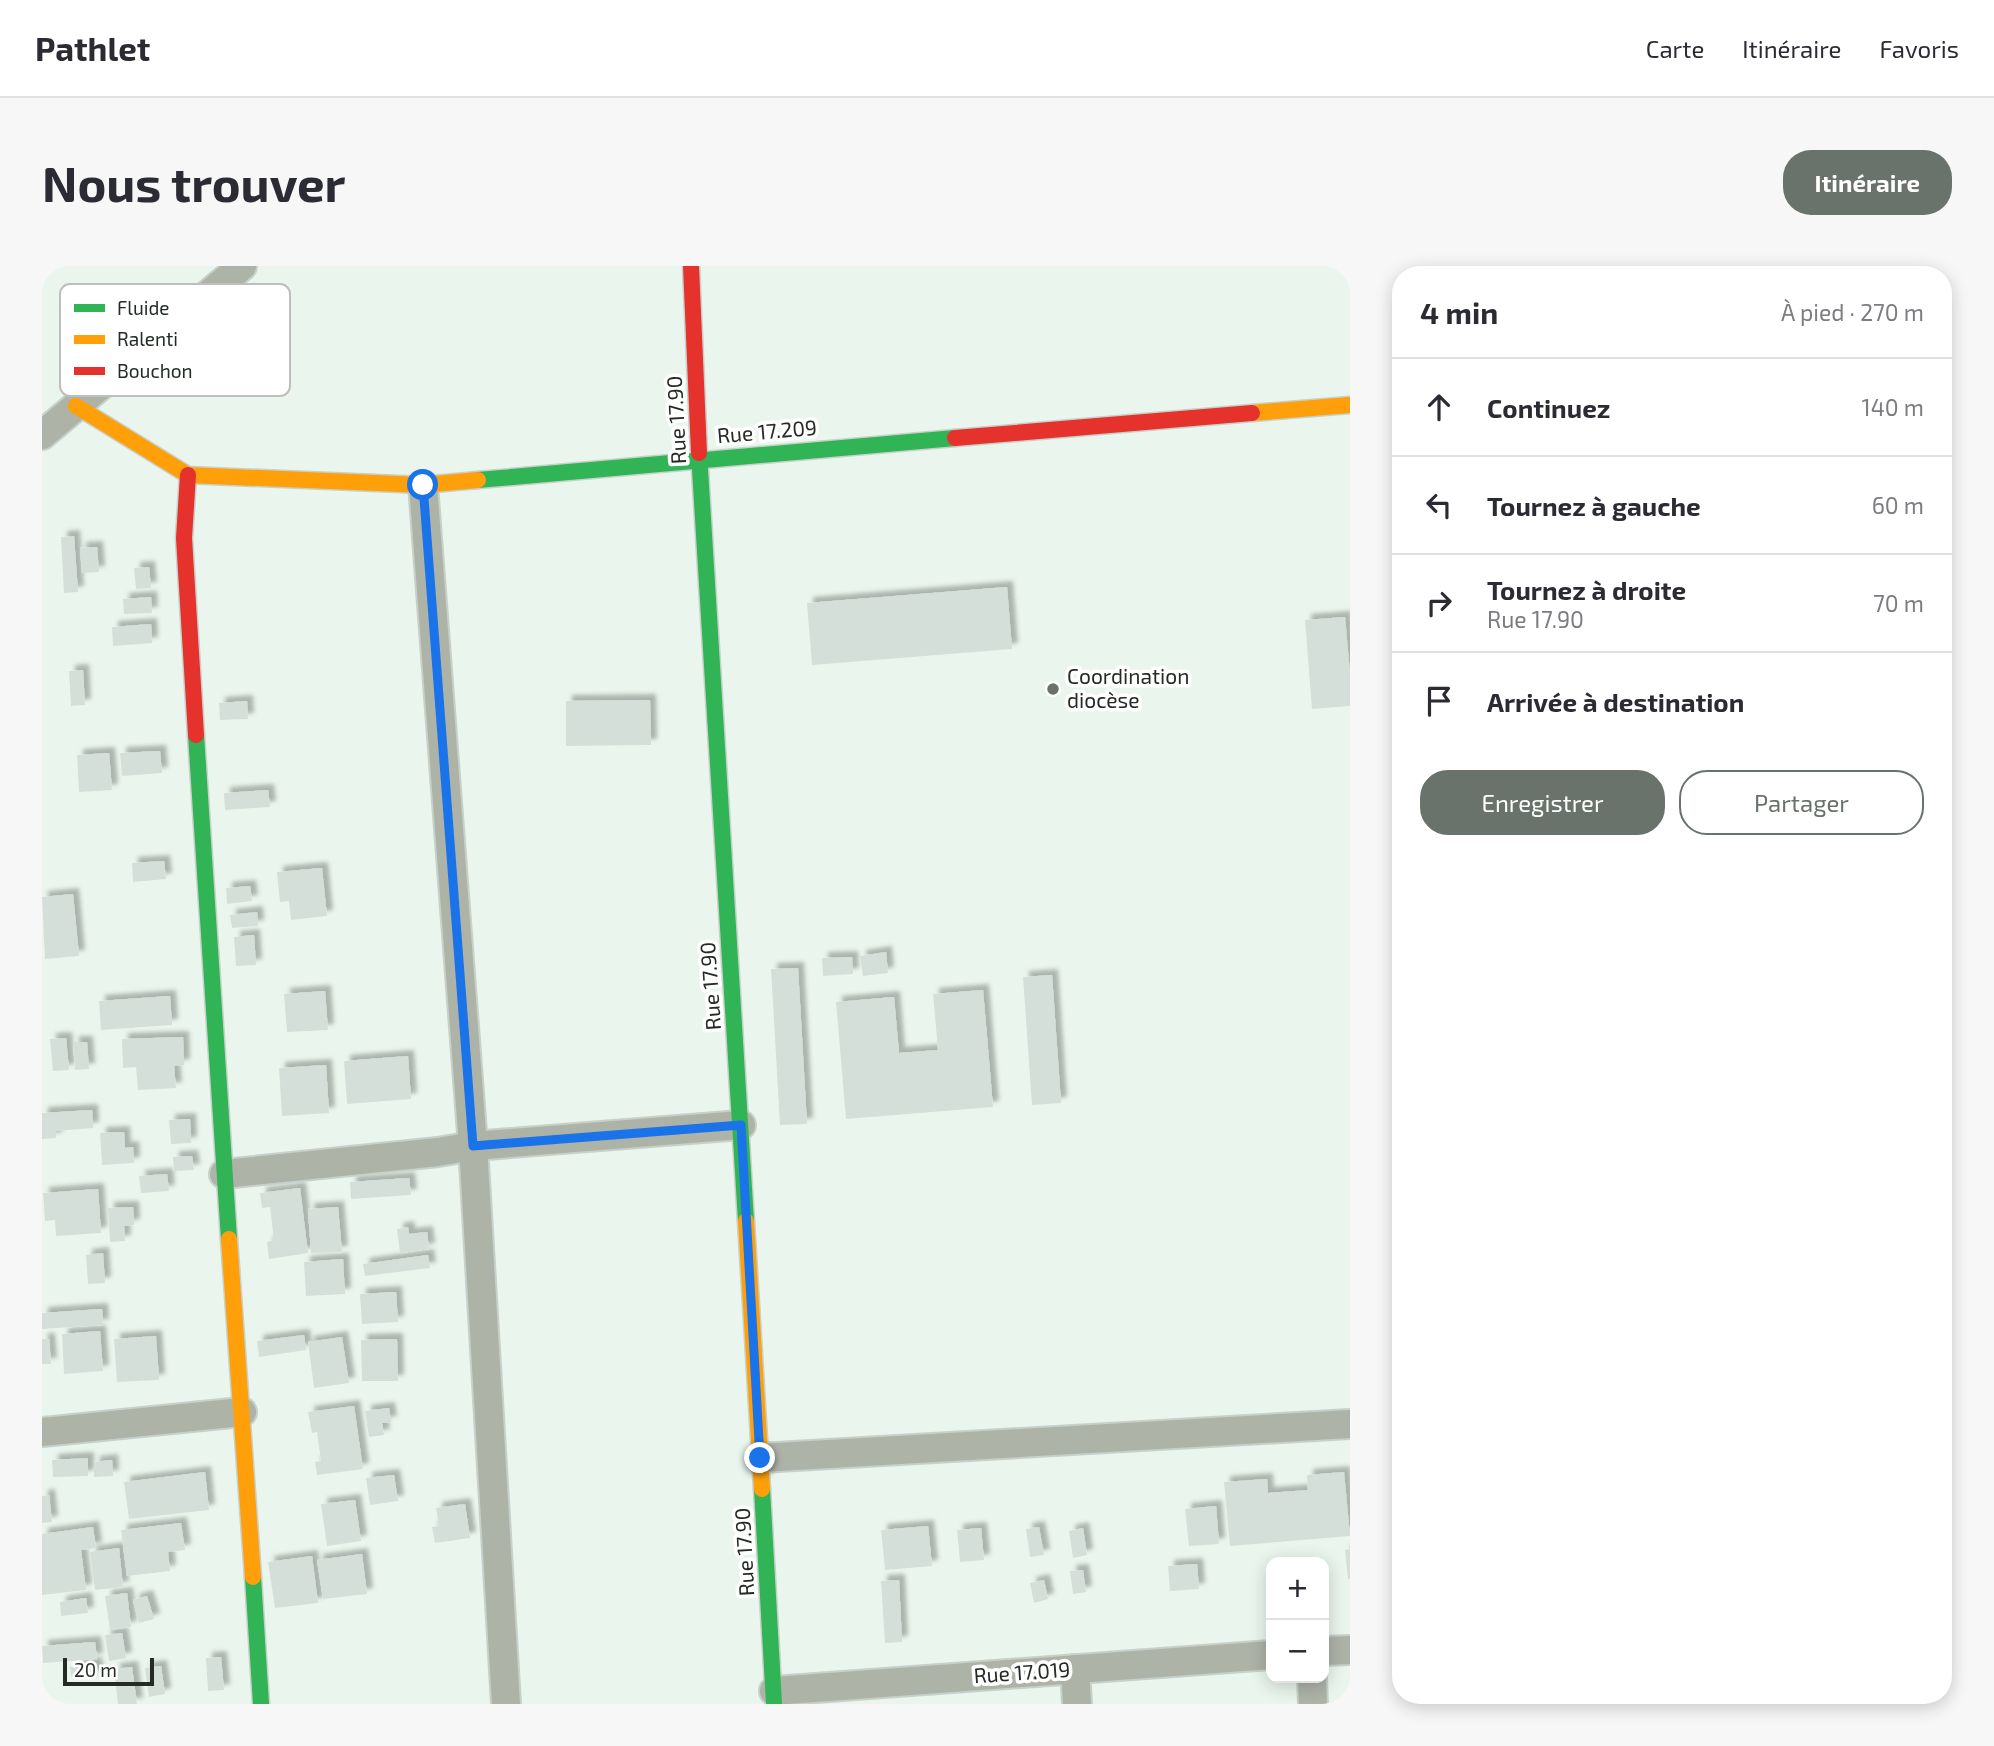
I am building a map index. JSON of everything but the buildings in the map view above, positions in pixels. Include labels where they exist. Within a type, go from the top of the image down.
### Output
[{"type":"street","points":[[221,284],[242,266]]},
{"type":"street","name":"Rue 17.90","points":[[691,266],[699,459],[774,1698]]},
{"type":"street","points":[[42,435],[89,396]]},
{"type":"street","name":"Rue 17.209","points":[[188,475],[423,485],[699,459],[1350,405]]},
{"type":"street","points":[[76,407],[188,475],[184,538],[261,1704]]},
{"type":"street","points":[[423,485],[473,1146],[506,1704]]},
{"type":"street","points":[[224,1174],[473,1146],[741,1125]]},
{"type":"street","points":[[42,1432],[243,1412]]},
{"type":"street","points":[[760,1458],[1350,1424]]},
{"type":"street","points":[[1329,1651],[1350,1650]]},
{"type":"street","name":"Rue 17.019","points":[[774,1698],[1075,1669],[1266,1655]]},
{"type":"street","points":[[1075,1669],[1077,1704]]},
{"type":"street","points":[[1312,1683],[1313,1704]]},
{"type":"traffic: fast","points":[[478,480],[955,438]]},
{"type":"traffic: fast","points":[[699,453],[746,1221]]},
{"type":"traffic: fast","points":[[196,735],[229,1239]]},
{"type":"traffic: fast","points":[[762,1489],[774,1704]]},
{"type":"traffic: fast","points":[[253,1577],[261,1704]]},
{"type":"traffic: slow","points":[[1252,413],[1350,405]]},
{"type":"traffic: slow","points":[[76,406],[188,475],[423,485],[478,480]]},
{"type":"traffic: slow","points":[[746,1221],[762,1489]]},
{"type":"traffic: slow","points":[[229,1239],[253,1577]]},
{"type":"traffic: jam","points":[[691,266],[699,453]]},
{"type":"traffic: jam","points":[[955,438],[1252,413]]},
{"type":"traffic: jam","points":[[188,475],[184,538],[196,735]]},
{"type":"place","name":"Coordination diocèse","points":[[1053,689]]},
{"type":"route","points":[[423,485],[473,1146],[741,1125],[760,1458]]}]
